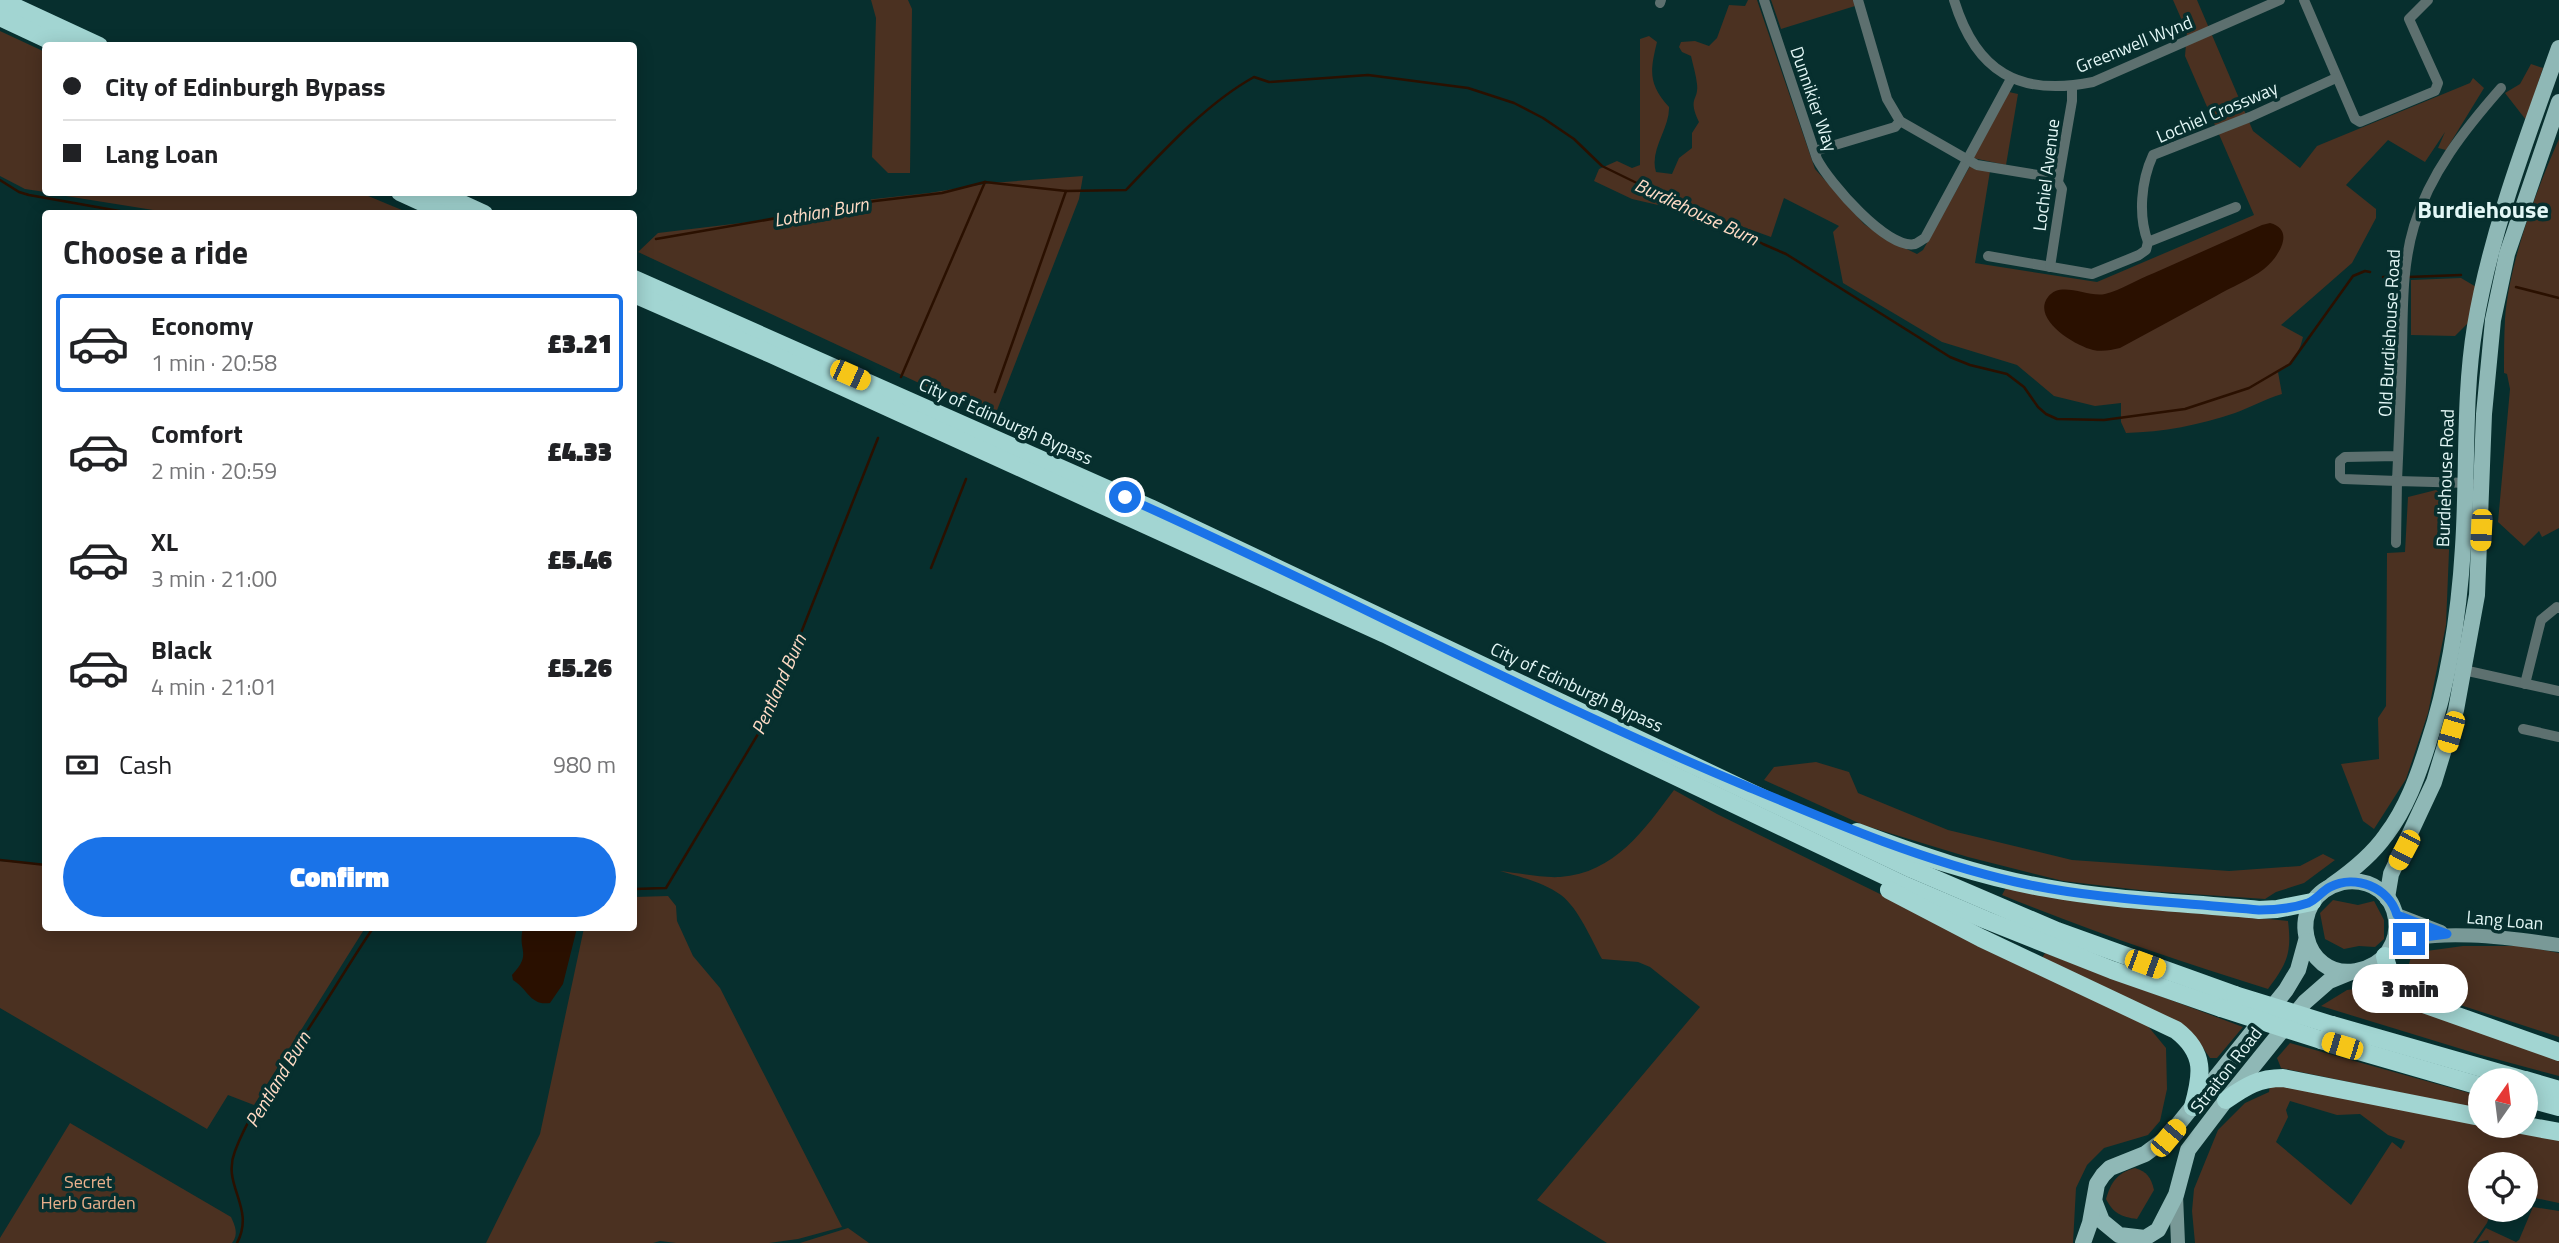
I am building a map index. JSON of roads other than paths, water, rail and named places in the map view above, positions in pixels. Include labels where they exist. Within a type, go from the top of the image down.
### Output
[{"type":"highway","points":[[0,0],[90,42]]},
{"type":"highway","points":[[0,17],[53,42]]},
{"type":"highway","points":[[409,196],[439,210]]},
{"type":"highway","points":[[445,196],[475,210]]},
{"type":"highway","name":"City of Edinburgh Bypass","points":[[637,280],[1162,513],[1867,848],[2057,931],[2235,995],[2482,1068]]},
{"type":"highway","name":"City of Edinburgh Bypass","points":[[637,296],[771,354],[1385,634],[1860,864],[1986,920],[2112,970],[2221,1008],[2468,1083]]},
{"type":"highway","points":[[1606,743],[1981,938],[2176,1030],[2192,1046],[2200,1068],[2201,1079],[2193,1107]]},
{"type":"highway","points":[[1666,752],[1877,840],[1941,862],[2014,882],[2074,893],[2259,910],[2312,902]]},
{"type":"highway","points":[[2388,952],[2387,968],[2396,986],[2414,1002],[2559,1052]]},
{"type":"highway","points":[[2226,1100],[2252,1082],[2266,1078],[2283,1078],[2468,1116]]},
{"type":"highway","name":"City of Edinburgh Bypass","points":[[2538,1084],[2559,1090]]},
{"type":"highway","points":[[2538,1101],[2559,1107]]},
{"type":"highway","points":[[2538,1128],[2559,1132]]},
{"type":"main road","name":"Burdiehouse Road","points":[[2387,898],[2391,874],[2422,811],[2444,754],[2457,668],[2468,383],[2478,312],[2502,218],[2553,83],[2559,48]]},
{"type":"main road","name":"Burdiehouse Road","points":[[2332,886],[2376,848],[2396,821],[2421,765],[2457,668],[2477,595],[2488,355],[2498,293],[2516,224],[2559,102]]},
{"type":"main road","points":[[2343,882],[2359,882],[2371,886],[2387,898],[2397,915],[2397,927],[2388,952],[2367,968],[2344,972],[2323,963],[2306,941],[2306,916],[2312,902],[2332,886],[2343,882]]},
{"type":"main road","name":"Straiton Road","points":[[2083,1243],[2098,1184],[2110,1168],[2158,1147],[2193,1107],[2294,979],[2306,941]]},
{"type":"main road","name":"Straiton Road","points":[[2095,1203],[2097,1213],[2107,1227],[2119,1235],[2139,1240],[2158,1230],[2176,1195],[2188,1150],[2305,1002],[2329,981],[2351,972]]},
{"type":"street","name":"Dunnikier Way","points":[[1764,0],[1824,172],[1870,222],[1906,244],[1917,244],[1925,239],[1967,160]]},
{"type":"street","points":[[1858,0],[1887,99],[1900,121],[1978,165],[2050,177],[2058,182]]},
{"type":"street","points":[[1954,0],[1967,36],[1978,51],[2011,79],[1967,160]]},
{"type":"street","name":"Greenwell Wynd","points":[[2011,79],[2072,86],[2094,82],[2280,0]]},
{"type":"street","points":[[2304,0],[2336,78],[2355,119],[2360,122],[2435,92],[2438,83],[2409,19],[2428,0]]},
{"type":"street","name":"Lochiel Crossway","points":[[2148,242],[2141,214],[2153,156],[2250,117],[2336,78]]},
{"type":"street","name":"Lochiel Avenue","points":[[2050,267],[2062,189],[2058,182],[2072,101],[2072,86]]},
{"type":"street","name":"Old Burdiehouse Road","points":[[2396,543],[2404,285],[2415,223],[2435,175],[2460,136],[2501,88]]},
{"type":"street","points":[[1815,152],[1895,127],[1900,121]]},
{"type":"street","points":[[1989,256],[2092,274],[2100,273],[2146,250],[2148,242],[2236,207]]},
{"type":"street","points":[[2398,456],[2344,457],[2340,461],[2340,477],[2483,483]]},
{"type":"street","points":[[2525,684],[2540,620],[2559,608]]},
{"type":"street","points":[[2457,668],[2559,691]]},
{"type":"street","points":[[2523,729],[2559,737]]},
{"type":"street","name":"Lang Loan","points":[[2397,915],[2447,934]]},
{"type":"street","name":"Lang Loan","points":[[2388,952],[2409,939],[2447,934],[2559,945]]},
{"type":"street","points":[[2176,1195],[2178,1243]]},
{"type":"waterway","name":"Burdiehouse Burn","points":[[656,239],[875,201],[942,193],[985,182],[1066,191],[1126,190],[1203,114],[1254,77],[1269,82],[1368,75],[1468,88],[1514,103],[1574,139],[1602,166],[1696,212],[1723,221],[1786,254],[1950,357],[2007,374],[2024,387],[2038,407],[2057,419],[2104,420],[2185,409],[2249,388],[2290,364],[2353,276],[2365,271],[2370,272]]},
{"type":"waterway","name":"Lothian Burn","points":[[0,180],[29,195],[113,210]]},
{"type":"waterway","name":"Pentland Burn","points":[[901,377],[985,182]]},
{"type":"waterway","points":[[995,392],[1066,191]]},
{"type":"waterway","name":"Burdiehouse Burn","points":[[2408,277],[2461,275]]},
{"type":"waterway","name":"Burdiehouse Burn","points":[[2383,277],[2401,277]]},
{"type":"waterway","name":"Burdiehouse Burn","points":[[2516,287],[2559,298]]},
{"type":"waterway","name":"Pentland Burn","points":[[637,889],[666,888],[767,719],[878,438]]},
{"type":"waterway","points":[[931,568],[966,479]]},
{"type":"waterway","points":[[0,860],[42,865]]},
{"type":"waterway","name":"Pentland Burn","points":[[237,1243],[243,1218],[234,1186],[232,1164],[241,1136],[265,1094],[371,931]]},
{"type":"district","name":"Burdiehouse","points":[[2483,209]]},
{"type":"park label","name":"Secret Herb Garden","points":[[88,1191]]}]
